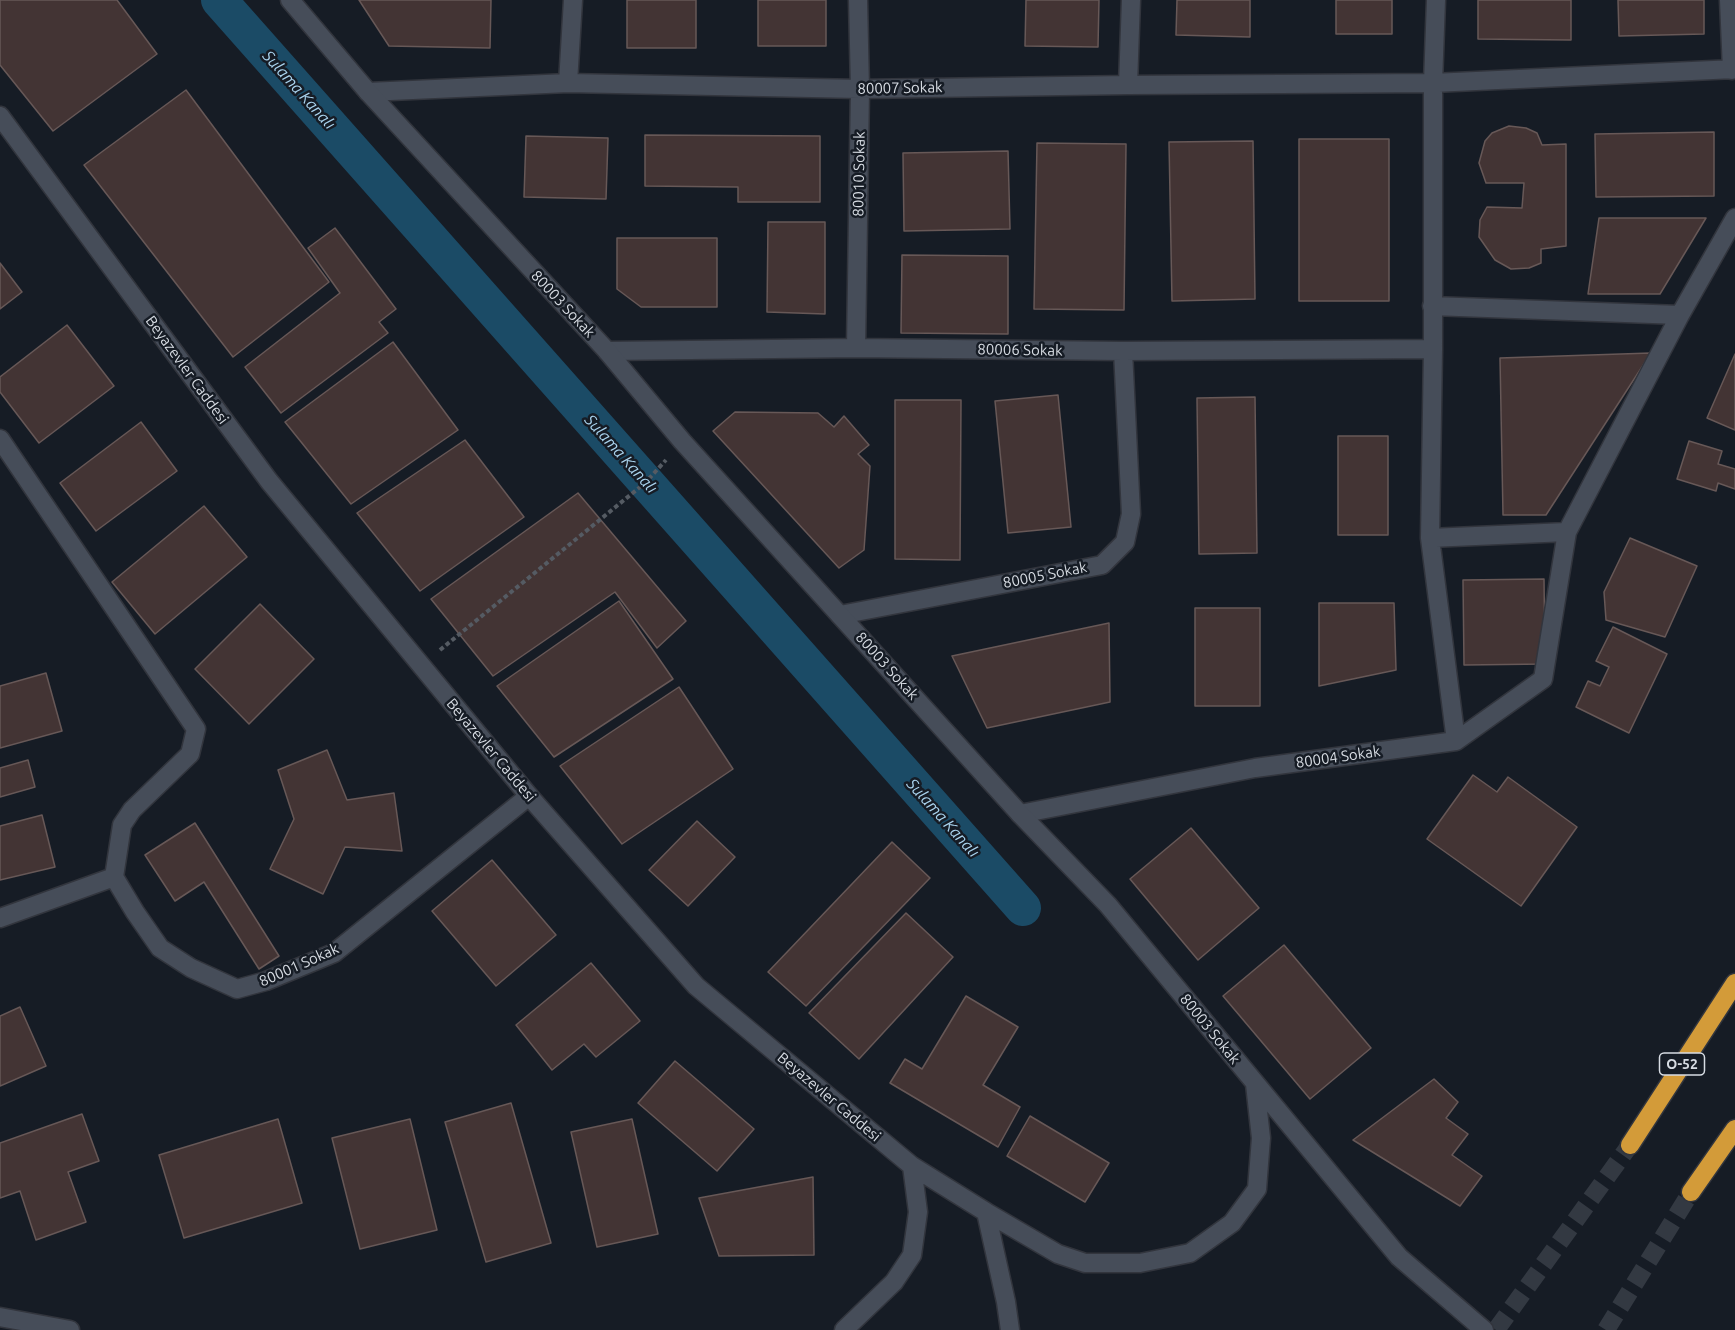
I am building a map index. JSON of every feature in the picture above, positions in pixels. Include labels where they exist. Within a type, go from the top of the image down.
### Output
[{"type":"highway","name":"O-52","points":[[1630,1145],[1735,983]]},
{"type":"highway","points":[[1691,1192],[1735,1129]]},
{"type":"street","name":"80003 Sokak","points":[[290,0],[368,92],[607,351],[682,441],[1020,814],[1107,905],[1399,1257],[1484,1330]]},
{"type":"street","points":[[568,83],[573,0]]},
{"type":"street","name":"80010 Sokak","points":[[856,348],[860,89],[858,0]]},
{"type":"street","points":[[1128,85],[1131,0]]},
{"type":"street","points":[[1436,0],[1432,306],[1434,349],[1430,538],[1456,741],[1543,679],[1567,532],[1680,315],[1735,218]]},
{"type":"street","points":[[1730,0],[1733,70]]},
{"type":"street","name":"80007 Sokak","points":[[368,92],[568,83],[860,89],[1434,83],[1733,70]]},
{"type":"street","name":"Beyazevler Caddesi","points":[[0,116],[269,481],[529,796],[696,987],[912,1166],[1058,1254],[1085,1263],[1140,1263],[1190,1253],[1232,1223],[1257,1189],[1261,1138],[1255,1084]]},
{"type":"street","points":[[1432,306],[1680,315]]},
{"type":"street","name":"80006 Sokak","points":[[607,351],[856,348],[1123,351],[1434,349]]},
{"type":"street","name":"80005 Sokak","points":[[840,615],[1102,565],[1125,542],[1131,514],[1123,351]]},
{"type":"street","points":[[0,439],[196,729],[190,754],[132,810],[122,825],[114,877],[0,918]]},
{"type":"street","points":[[1430,538],[1567,532]]},
{"type":"street","name":"80004 Sokak","points":[[1020,814],[1256,768],[1456,741]]},
{"type":"street","name":"80001 Sokak","points":[[114,877],[160,948],[191,968],[237,989],[266,981],[334,953],[529,796]]},
{"type":"street","points":[[844,1330],[894,1282],[912,1255],[918,1212],[912,1166]]},
{"type":"street","points":[[986,1212],[1010,1330]]},
{"type":"street","points":[[0,1317],[70,1330]]},
{"type":"path","points":[[421,665],[645,483],[682,441]]},
{"type":"building","points":[[0,0],[117,0],[157,54],[53,131],[0,65]]},
{"type":"building","points":[[359,0],[491,0],[490,48],[389,46]]},
{"type":"building","points":[[627,0],[696,0],[696,48],[627,48]]},
{"type":"building","points":[[758,0],[826,0],[826,46],[758,46]]},
{"type":"building","points":[[1026,0],[1099,0],[1098,47],[1025,46]]},
{"type":"building","points":[[1177,0],[1250,0],[1250,37],[1176,35]]},
{"type":"building","points":[[1336,0],[1392,0],[1392,34],[1336,34]]},
{"type":"building","points":[[1478,0],[1571,0],[1571,40],[1478,39]]},
{"type":"building","points":[[1618,0],[1704,0],[1704,34],[1619,36]]},
{"type":"building","points":[[186,90],[329,282],[233,357],[84,165]]},
{"type":"building","points":[[1509,126],[1526,128],[1537,133],[1542,145],[1566,144],[1566,246],[1541,249],[1541,263],[1529,268],[1511,269],[1495,260],[1479,237],[1480,220],[1487,207],[1522,208],[1524,183],[1486,183],[1479,163],[1485,141],[1492,133]]},
{"type":"building","points":[[1714,132],[1714,196],[1596,197],[1595,134]]},
{"type":"building","points":[[645,135],[820,136],[820,202],[738,202],[738,187],[645,186]]},
{"type":"building","points":[[526,136],[608,138],[606,199],[524,197]]},
{"type":"building","points":[[1299,139],[1389,139],[1389,301],[1299,301]]},
{"type":"building","points":[[1253,141],[1255,299],[1172,301],[1169,142]]},
{"type":"building","points":[[1037,143],[1126,144],[1124,310],[1034,309]]},
{"type":"building","points":[[1008,151],[1010,229],[904,231],[903,153]]},
{"type":"building","points":[[1599,218],[1706,218],[1660,294],[1588,294]]},
{"type":"building","points":[[768,222],[825,222],[825,314],[767,312]]},
{"type":"building","points":[[335,228],[396,309],[379,322],[388,333],[281,413],[245,367],[340,293],[308,248]]},
{"type":"building","points":[[617,238],[717,238],[717,307],[641,307],[617,289]]},
{"type":"building","points":[[902,255],[1008,256],[1008,334],[901,333]]},
{"type":"building","points":[[0,263],[22,292],[0,309]]},
{"type":"building","points":[[67,325],[114,386],[39,443],[0,392],[0,377]]},
{"type":"building","points":[[393,342],[458,430],[351,504],[285,422]]},
{"type":"building","points":[[1651,353],[1546,515],[1503,515],[1500,358]]},
{"type":"building","points":[[1735,354],[1735,430],[1707,418]]},
{"type":"building","points":[[1058,395],[1071,527],[1008,533],[995,401]]},
{"type":"building","points":[[1255,397],[1257,553],[1199,554],[1197,398]]},
{"type":"building","points":[[895,400],[961,400],[960,560],[895,559]]},
{"type":"building","points":[[735,412],[818,413],[834,427],[844,416],[869,445],[858,454],[870,466],[864,550],[839,568],[713,431]]},
{"type":"building","points":[[141,422],[177,471],[96,531],[60,483]]},
{"type":"building","points":[[1338,436],[1388,436],[1388,535],[1338,535]]},
{"type":"building","points":[[465,440],[524,517],[420,591],[357,513]]},
{"type":"building","points":[[1689,441],[1722,451],[1718,464],[1735,469],[1735,489],[1718,483],[1716,491],[1677,479]]},
{"type":"building","points":[[578,493],[686,621],[657,648],[615,592],[493,676],[431,599]]},
{"type":"building","points":[[204,506],[247,557],[155,634],[112,582]]},
{"type":"building","points":[[1630,538],[1697,566],[1665,637],[1606,620],[1604,592]]},
{"type":"building","points":[[1544,579],[1545,664],[1464,665],[1463,580]]},
{"type":"building","points":[[619,601],[673,679],[554,757],[497,686]]},
{"type":"building","points":[[1319,603],[1394,603],[1396,670],[1319,686]]},
{"type":"building","points":[[260,604],[314,659],[249,724],[195,669]]},
{"type":"building","points":[[1195,608],[1260,608],[1260,706],[1195,706]]},
{"type":"building","points":[[1109,623],[1110,702],[987,728],[952,656]]},
{"type":"building","points":[[1613,627],[1667,654],[1629,733],[1576,707],[1588,681],[1600,686],[1609,667],[1596,661]]},
{"type":"building","points":[[46,673],[62,731],[0,748],[0,686]]},
{"type":"building","points":[[679,687],[733,769],[622,844],[560,766]]},
{"type":"building","points":[[327,750],[347,800],[394,793],[402,851],[345,847],[323,894],[270,869],[294,819],[278,770]]},
{"type":"building","points":[[28,760],[35,787],[0,797],[0,768]]},
{"type":"building","points":[[1473,775],[1497,792],[1508,777],[1577,827],[1521,906],[1427,839]]},
{"type":"building","points":[[42,815],[55,867],[0,880],[0,826]]},
{"type":"building","points":[[697,821],[735,857],[688,906],[649,870]]},
{"type":"building","points":[[195,823],[279,956],[259,969],[204,882],[175,901],[145,855]]},
{"type":"building","points":[[1191,828],[1259,908],[1198,960],[1130,879]]},
{"type":"building","points":[[892,842],[930,878],[806,1006],[768,972]]},
{"type":"building","points":[[492,860],[556,935],[496,986],[432,911]]},
{"type":"building","points":[[906,913],[953,957],[859,1059],[809,1013]]},
{"type":"building","points":[[1284,945],[1371,1048],[1310,1099],[1223,996]]},
{"type":"building","points":[[591,963],[640,1021],[596,1057],[584,1044],[552,1070],[516,1025]]},
{"type":"building","points":[[966,996],[1018,1027],[983,1085],[1020,1107],[998,1147],[890,1083],[905,1059],[922,1069]]},
{"type":"building","points":[[20,1007],[46,1066],[0,1086],[0,1016]]},
{"type":"building","points":[[675,1061],[754,1129],[717,1171],[638,1103]]},
{"type":"building","points":[[1434,1079],[1458,1102],[1446,1118],[1468,1134],[1452,1155],[1482,1176],[1460,1206],[1353,1140]]},
{"type":"building","points":[[511,1103],[551,1243],[486,1262],[445,1122]]},
{"type":"building","points":[[82,1114],[99,1161],[68,1172],[86,1222],[36,1240],[20,1191],[0,1198],[0,1143]]},
{"type":"building","points":[[1030,1116],[1109,1163],[1085,1202],[1007,1156]]},
{"type":"building","points":[[278,1119],[302,1203],[184,1238],[159,1155]]},
{"type":"building","points":[[410,1119],[437,1230],[360,1249],[332,1138]]},
{"type":"building","points":[[632,1119],[658,1234],[597,1247],[571,1132]]},
{"type":"building","points":[[813,1177],[814,1255],[719,1256],[699,1198]]},
{"type":"waterway","name":"Sulama Kanalı","points":[[219,0],[1023,908]]},
{"type":"tunnel","points":[[1496,1330],[1630,1145]]},
{"type":"tunnel","points":[[1606,1330],[1691,1192]]}]
